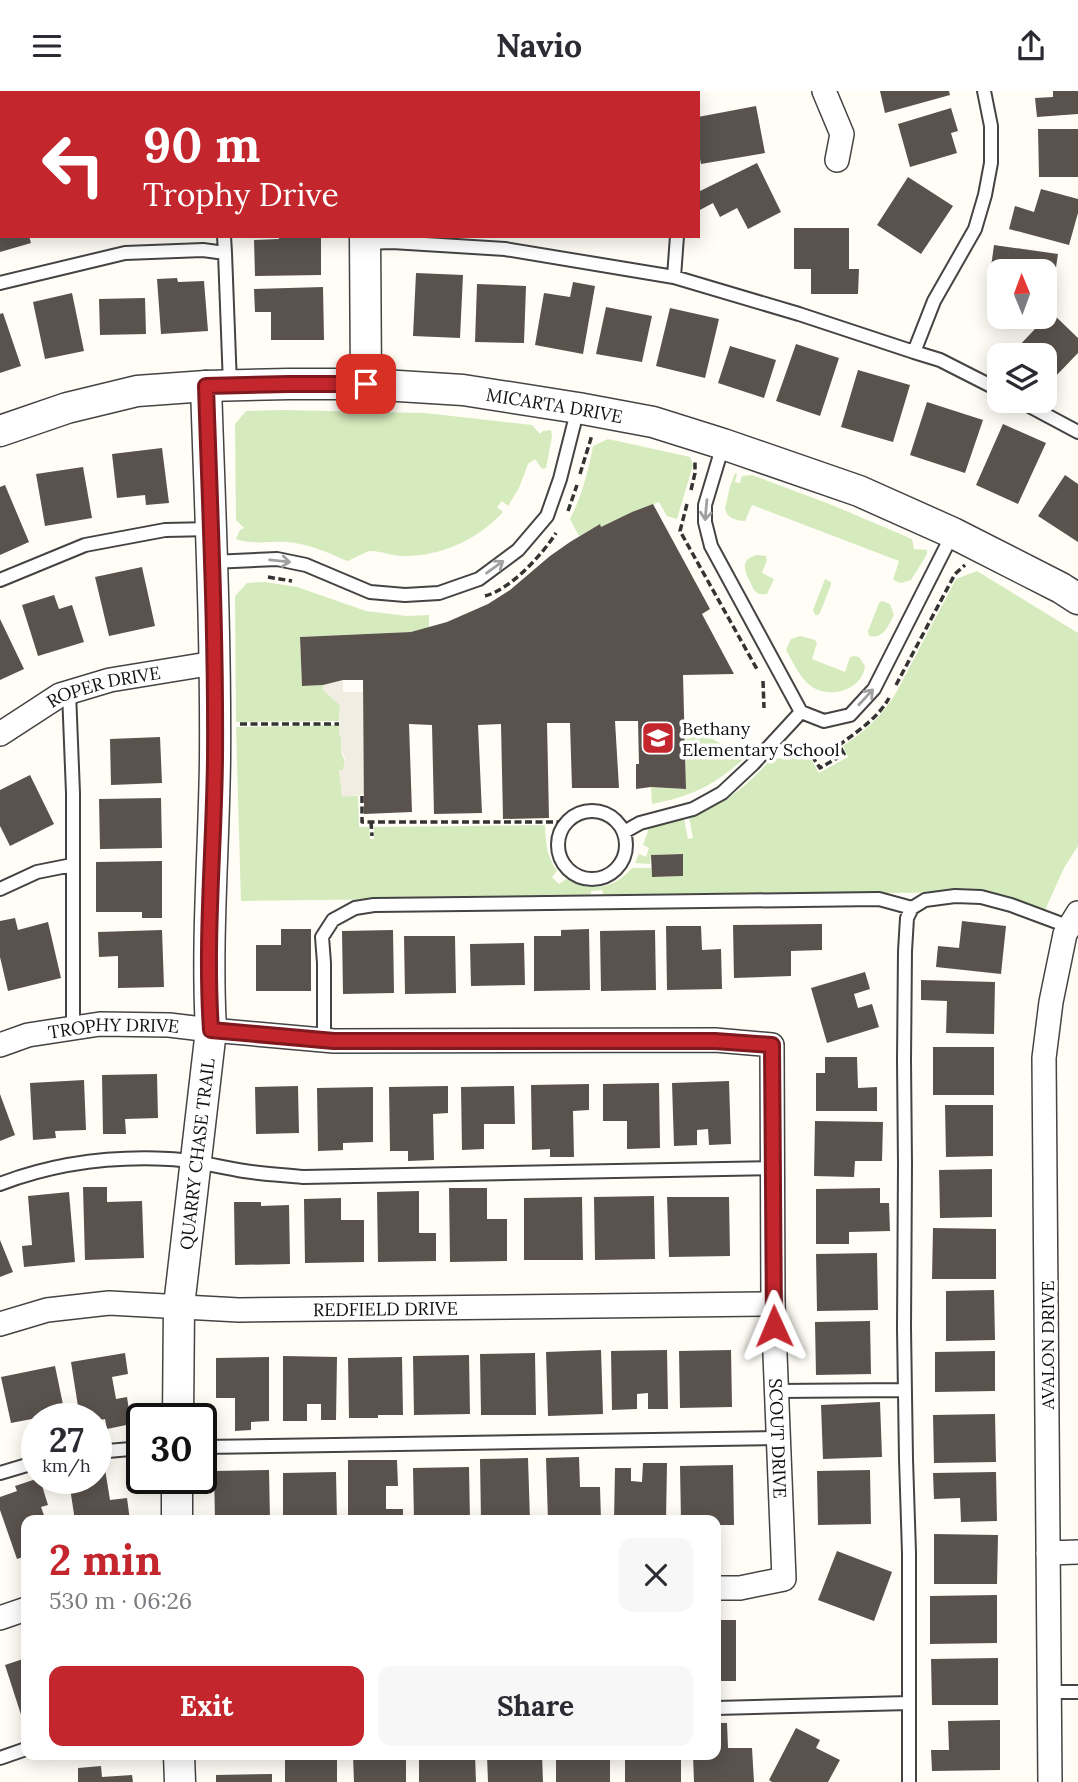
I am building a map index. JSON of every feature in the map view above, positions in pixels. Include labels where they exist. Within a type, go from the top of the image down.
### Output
[{"type":"street","points":[[824,91],[842,134],[837,160]]},
{"type":"street","points":[[365,239],[366,384]]},
{"type":"street","name":"MICARTA DRIVE","points":[[0,431],[67,408],[137,391],[218,385],[366,384],[463,390],[653,422],[723,444],[859,491],[953,533],[1078,599]]},
{"type":"street","name":"QUARRY CHASE TRAIL","points":[[178,1403],[179,1306],[211,1030],[209,991],[215,663],[211,529],[218,385]]},
{"type":"street","name":"ROPER DRIVE","points":[[0,734],[60,695],[69,692],[110,680],[215,663]]},
{"type":"street","name":"AVALON DRIVE","points":[[1050,1782],[1044,1058],[1051,1002],[1065,934],[1074,920]]},
{"type":"street","name":"TROPHY DRIVE","points":[[0,1045],[28,1035],[100,1024],[169,1025],[324,1040],[715,1041],[772,1045]]},
{"type":"street","name":"SCOUT DRIVE","points":[[721,1588],[740,1588],[785,1579],[773,1304],[772,1045]]},
{"type":"street","name":"REDFIELD DRIVE","points":[[0,1324],[47,1310],[109,1303],[239,1310],[773,1304]]},
{"type":"street","points":[[177,1494],[177,1515]]},
{"type":"street","points":[[1048,1553],[1078,1552]]},
{"type":"street","points":[[0,1618],[21,1611]]},
{"type":"street","points":[[179,1760],[180,1782]]},
{"type":"lane","points":[[914,352],[934,301],[975,229],[985,194],[990,163],[991,126],[984,91]]},
{"type":"lane","points":[[218,385],[224,238]]},
{"type":"lane","points":[[674,277],[677,238]]},
{"type":"lane","points":[[365,239],[505,249],[674,277],[940,360],[987,384]]},
{"type":"lane","points":[[0,283],[125,253],[203,250],[225,253]]},
{"type":"lane","points":[[212,562],[277,559],[306,565],[370,591],[405,595],[439,593],[479,579],[517,550],[547,516],[560,479],[578,408]]},
{"type":"lane","points":[[1042,413],[1078,432]]},
{"type":"lane","points":[[723,444],[705,505],[705,522],[711,546],[801,712],[824,721],[850,715],[874,689],[953,533]]},
{"type":"lane","points":[[0,580],[85,545],[165,530],[211,529]]},
{"type":"lane","points":[[69,692],[73,793],[73,1028]]},
{"type":"lane","points":[[624,832],[640,823],[693,809],[722,793],[801,712]]},
{"type":"lane","points":[[592,811],[605,814],[616,821],[624,832],[627,845],[624,858],[617,869],[606,877],[593,880],[580,877],[568,870],[561,859],[558,846],[560,833],[567,822],[579,814],[592,811]]},
{"type":"lane","points":[[0,889],[37,872],[72,865]]},
{"type":"lane","points":[[909,1782],[904,1060],[907,918],[912,908],[925,900],[955,896],[981,897],[1074,920]]},
{"type":"lane","points":[[324,1040],[324,963],[321,937],[333,919],[355,908],[374,905],[880,899],[912,908]]},
{"type":"lane","points":[[0,1184],[32,1172],[117,1159],[196,1161],[246,1171],[303,1177],[773,1168]]},
{"type":"lane","points":[[777,1391],[905,1390]]},
{"type":"lane","points":[[217,1447],[779,1438]]},
{"type":"lane","points":[[0,1473],[21,1467]]},
{"type":"lane","points":[[1050,1692],[1078,1692]]},
{"type":"lane","points":[[721,1708],[909,1703]]},
{"type":"lane","points":[[0,1758],[21,1751]]},
{"type":"path","points":[[362,796],[362,822],[567,822]]},
{"type":"path","points":[[371,822],[372,836]]},
{"type":"green space","points":[[246,411],[425,413],[532,425],[540,434],[551,430],[552,437],[546,468],[542,469],[535,459],[528,464],[519,488],[508,506],[502,501],[497,507],[503,512],[469,539],[429,554],[400,556],[372,551],[347,561],[303,545],[236,539],[244,528],[236,520],[235,424]]},
{"type":"green space","points":[[608,439],[690,457],[693,465],[677,519],[667,516],[659,502],[601,527],[600,524],[579,536],[570,519],[584,484],[593,446]]},
{"type":"green space","points":[[735,473],[735,482],[740,483],[742,476],[752,475],[832,505],[912,539],[914,549],[927,550],[927,554],[911,580],[901,583],[893,580],[899,561],[752,505],[745,521],[733,518],[725,509]]},
{"type":"green space","points":[[757,555],[766,556],[762,573],[774,579],[767,594],[755,591],[745,569],[748,559]]},
{"type":"green space","points":[[977,571],[1078,633],[1078,846],[1064,868],[1045,910],[978,892],[609,896],[603,894],[602,890],[591,891],[591,894],[581,897],[241,901],[236,727],[339,725],[341,752],[345,763],[343,770],[340,770],[343,796],[358,796],[359,827],[369,827],[370,839],[374,839],[374,827],[545,825],[547,849],[557,871],[552,877],[559,884],[566,879],[584,886],[601,887],[617,881],[632,868],[651,868],[652,877],[683,876],[682,854],[651,855],[650,864],[635,863],[639,854],[646,857],[649,848],[643,845],[649,828],[684,819],[688,839],[693,838],[689,817],[735,793],[772,758],[810,757],[819,773],[848,757],[843,746],[872,723],[891,701],[956,579]]},
{"type":"green space","points":[[825,579],[831,582],[831,585],[820,613],[815,615],[813,610]]},
{"type":"green space","points":[[265,582],[297,587],[366,611],[407,616],[429,615],[429,628],[411,632],[300,637],[302,686],[323,685],[323,690],[340,705],[339,721],[236,722],[235,596],[247,583]]},
{"type":"green space","points":[[882,601],[890,604],[894,615],[882,634],[869,636],[868,631]]},
{"type":"green space","points":[[800,636],[817,643],[812,659],[845,672],[850,657],[859,657],[865,666],[863,674],[858,681],[844,690],[828,692],[812,687],[800,675],[786,650],[791,639]]},
{"type":"green space","points":[[686,724],[730,749],[748,755],[704,787],[652,804],[651,787],[686,789]]},
{"type":"shaded area","points":[[343,680],[343,692],[363,692],[364,795],[342,797],[339,770],[343,770],[345,758],[339,736],[340,705],[323,690],[323,685]]},
{"type":"building","points":[[880,91],[949,91],[950,95],[885,113]]},
{"type":"building","points":[[1053,91],[1078,91],[1078,114],[1037,117],[1035,98],[1053,97]]},
{"type":"building","points":[[756,106],[765,153],[701,164],[700,117]]},
{"type":"building","points":[[951,108],[958,131],[951,133],[957,153],[910,167],[898,124]]},
{"type":"building","points":[[1038,129],[1078,129],[1078,177],[1039,177]]},
{"type":"building","points":[[757,163],[781,212],[748,229],[737,208],[720,217],[713,203],[700,210],[700,191]]},
{"type":"building","points":[[908,177],[953,206],[921,254],[877,225]]},
{"type":"building","points":[[1041,189],[1078,199],[1078,213],[1069,245],[1009,229],[1015,206],[1034,212]]},
{"type":"building","points":[[794,228],[849,228],[849,269],[859,269],[858,294],[811,294],[811,269],[794,269]]},
{"type":"building","points":[[0,238],[30,238],[31,243],[0,252]]},
{"type":"building","points":[[321,238],[321,275],[255,276],[254,240]]},
{"type":"building","points":[[994,245],[1058,254],[1057,261],[992,259]]},
{"type":"building","points":[[416,273],[463,275],[460,338],[413,336]]},
{"type":"building","points":[[177,278],[178,282],[204,281],[208,331],[161,334],[157,279]]},
{"type":"building","points":[[573,282],[595,286],[583,354],[535,345],[544,293],[570,297]]},
{"type":"building","points":[[477,284],[526,286],[524,343],[475,342]]},
{"type":"building","points":[[323,287],[324,340],[271,340],[271,312],[255,312],[254,289]]},
{"type":"building","points":[[72,293],[84,351],[45,359],[33,302]]},
{"type":"building","points":[[145,298],[146,334],[100,335],[99,299]]},
{"type":"building","points":[[606,307],[652,316],[642,362],[596,354]]},
{"type":"building","points":[[670,308],[719,319],[705,378],[656,366]]},
{"type":"building","points":[[3,313],[21,366],[0,373],[0,314]]},
{"type":"building","points":[[1057,318],[1078,338],[1078,353],[1057,375],[1057,343],[1022,343],[1035,329],[1057,329]]},
{"type":"building","points":[[796,344],[839,358],[820,416],[776,401]]},
{"type":"building","points":[[730,346],[776,360],[764,398],[718,383]]},
{"type":"building","points":[[858,370],[910,385],[893,442],[841,427]]},
{"type":"building","points":[[927,402],[983,420],[965,473],[910,455]]},
{"type":"building","points":[[1003,424],[1046,443],[1018,504],[976,485]]},
{"type":"building","points":[[162,448],[169,503],[146,505],[145,495],[117,498],[112,454]]},
{"type":"building","points":[[83,467],[92,518],[45,526],[36,474]]},
{"type":"building","points":[[1065,475],[1078,484],[1078,542],[1038,516]]},
{"type":"building","points":[[5,485],[29,542],[0,555],[0,487]]},
{"type":"building","points":[[653,504],[710,609],[702,614],[734,674],[683,675],[686,789],[636,789],[636,764],[639,764],[638,721],[615,721],[619,788],[572,788],[570,723],[547,723],[549,818],[503,819],[501,724],[478,725],[482,813],[434,814],[432,725],[409,724],[412,812],[364,814],[363,680],[302,686],[300,637],[411,632],[447,622],[488,604],[510,590],[550,556],[600,524],[601,527]]},
{"type":"building","points":[[142,567],[155,626],[109,636],[95,577]]},
{"type":"building","points":[[54,595],[59,609],[72,605],[84,642],[38,656],[22,605]]},
{"type":"building","points":[[0,619],[24,669],[0,680]]},
{"type":"building","points":[[160,737],[162,783],[111,785],[110,739]]},
{"type":"building","points":[[30,775],[54,824],[10,846],[0,826],[0,790]]},
{"type":"building","points":[[161,798],[162,848],[100,849],[99,799]]},
{"type":"building","points":[[683,854],[683,876],[652,877],[651,855]]},
{"type":"building","points":[[162,861],[162,918],[142,918],[142,912],[96,912],[96,862]]},
{"type":"building","points":[[15,918],[18,930],[48,922],[61,978],[8,991],[0,957],[0,921]]},
{"type":"building","points":[[962,921],[1006,926],[1001,974],[936,967],[938,946],[959,948]]},
{"type":"building","points":[[822,924],[822,950],[791,951],[791,976],[734,978],[733,925]]},
{"type":"building","points":[[666,926],[701,926],[702,950],[721,949],[722,989],[667,990]]},
{"type":"building","points":[[281,929],[311,929],[311,991],[256,991],[256,945],[281,945]]},
{"type":"building","points":[[589,929],[590,990],[534,991],[534,936],[561,936],[561,930]]},
{"type":"building","points":[[162,930],[164,987],[118,988],[118,956],[99,957],[98,932]]},
{"type":"building","points":[[393,930],[394,993],[343,994],[342,931]]},
{"type":"building","points":[[655,930],[656,990],[601,991],[600,931]]},
{"type":"building","points":[[404,936],[455,936],[456,993],[405,994]]},
{"type":"building","points":[[524,943],[525,985],[471,986],[470,944]]},
{"type":"building","points":[[865,972],[870,989],[854,994],[858,1008],[872,1004],[879,1027],[827,1043],[811,988]]},
{"type":"building","points":[[921,980],[995,982],[994,1034],[946,1033],[947,1001],[921,1000]]},
{"type":"building","points":[[933,1047],[994,1047],[994,1095],[933,1095]]},
{"type":"building","points":[[825,1057],[857,1057],[858,1088],[877,1087],[877,1111],[816,1111],[816,1073],[825,1073]]},
{"type":"building","points":[[157,1074],[158,1118],[125,1119],[126,1134],[103,1134],[102,1075]]},
{"type":"building","points":[[84,1080],[86,1130],[55,1131],[56,1138],[33,1140],[30,1083]]},
{"type":"building","points":[[729,1081],[731,1144],[709,1145],[708,1129],[697,1130],[697,1145],[674,1146],[672,1083]]},
{"type":"building","points":[[659,1083],[660,1148],[627,1149],[627,1121],[603,1121],[603,1084]]},
{"type":"building","points":[[589,1084],[589,1110],[573,1111],[574,1157],[550,1157],[550,1149],[532,1150],[531,1085]]},
{"type":"building","points":[[298,1086],[299,1133],[256,1134],[255,1087]]},
{"type":"building","points":[[448,1086],[448,1113],[433,1114],[434,1160],[408,1161],[408,1151],[390,1151],[389,1087]]},
{"type":"building","points":[[514,1086],[515,1124],[484,1124],[484,1149],[462,1150],[461,1087]]},
{"type":"building","points":[[373,1087],[373,1142],[343,1143],[343,1150],[318,1151],[317,1088]]},
{"type":"building","points":[[0,1094],[15,1135],[0,1141]]},
{"type":"building","points":[[945,1105],[993,1105],[993,1156],[946,1157]]},
{"type":"building","points":[[815,1121],[883,1122],[882,1161],[855,1161],[854,1177],[814,1176]]},
{"type":"building","points":[[992,1169],[992,1217],[940,1218],[939,1170]]},
{"type":"building","points":[[83,1187],[107,1187],[107,1202],[142,1201],[144,1258],[85,1260]]},
{"type":"building","points":[[449,1188],[487,1188],[487,1219],[507,1219],[507,1261],[450,1262]]},
{"type":"building","points":[[880,1188],[880,1203],[889,1203],[890,1231],[849,1232],[849,1244],[816,1244],[816,1189]]},
{"type":"building","points":[[419,1191],[419,1233],[436,1233],[436,1261],[378,1262],[377,1192]]},
{"type":"building","points":[[69,1192],[75,1262],[24,1267],[22,1246],[32,1245],[28,1196]]},
{"type":"building","points":[[654,1196],[655,1259],[595,1260],[594,1197]]},
{"type":"building","points":[[582,1197],[583,1260],[524,1260],[524,1198]]},
{"type":"building","points":[[667,1197],[729,1197],[730,1256],[669,1257]]},
{"type":"building","points":[[341,1198],[341,1220],[364,1220],[364,1262],[305,1263],[304,1199]]},
{"type":"building","points":[[234,1202],[261,1202],[261,1206],[289,1205],[290,1264],[235,1265]]},
{"type":"building","points":[[933,1228],[996,1229],[996,1279],[932,1279]]},
{"type":"building","points":[[0,1240],[13,1272],[0,1277]]},
{"type":"building","points":[[877,1253],[878,1310],[817,1311],[816,1254]]},
{"type":"building","points":[[994,1290],[995,1340],[946,1341],[946,1291]]},
{"type":"building","points":[[870,1321],[871,1374],[816,1375],[815,1322]]},
{"type":"building","points":[[601,1350],[603,1414],[548,1416],[546,1352]]},
{"type":"building","points":[[667,1350],[668,1409],[648,1409],[648,1393],[637,1394],[637,1409],[612,1410],[611,1351]]},
{"type":"building","points":[[731,1350],[732,1407],[680,1408],[679,1351]]},
{"type":"building","points":[[995,1351],[995,1391],[935,1392],[935,1352]]},
{"type":"building","points":[[125,1353],[128,1374],[112,1377],[116,1399],[127,1397],[126,1425],[112,1428],[112,1403],[77,1403],[71,1362]]},
{"type":"building","points":[[535,1353],[536,1415],[481,1415],[480,1354]]},
{"type":"building","points":[[469,1355],[470,1414],[414,1415],[413,1356]]},
{"type":"building","points":[[283,1356],[337,1357],[336,1420],[321,1420],[321,1404],[307,1404],[307,1421],[283,1421]]},
{"type":"building","points":[[269,1357],[269,1421],[251,1422],[251,1430],[235,1431],[235,1398],[216,1398],[216,1358]]},
{"type":"building","points":[[402,1357],[403,1415],[349,1418],[348,1358]]},
{"type":"building","points":[[55,1366],[63,1403],[21,1403],[21,1421],[11,1423],[1,1377]]},
{"type":"building","points":[[880,1402],[882,1457],[823,1459],[821,1405]]},
{"type":"building","points":[[995,1414],[996,1462],[934,1463],[933,1415]]},
{"type":"building","points":[[579,1457],[580,1487],[600,1487],[601,1515],[548,1515],[546,1458]]},
{"type":"building","points":[[528,1458],[530,1515],[481,1515],[480,1459]]},
{"type":"building","points":[[348,1460],[397,1460],[398,1486],[386,1486],[386,1509],[403,1509],[403,1515],[348,1515]]},
{"type":"building","points":[[643,1463],[667,1463],[666,1515],[614,1515],[615,1468],[631,1468],[631,1481],[642,1482]]},
{"type":"building","points":[[733,1465],[734,1525],[721,1525],[721,1515],[681,1515],[680,1466]]},
{"type":"building","points":[[469,1467],[470,1515],[414,1515],[413,1468]]},
{"type":"building","points":[[269,1470],[270,1515],[215,1515],[217,1471]]},
{"type":"building","points":[[870,1470],[871,1524],[818,1525],[817,1471]]},
{"type":"building","points":[[336,1472],[337,1515],[283,1515],[283,1473]]},
{"type":"building","points":[[996,1472],[997,1521],[961,1522],[960,1498],[934,1499],[933,1473]]},
{"type":"building","points":[[21,1484],[21,1494],[45,1494],[48,1505],[41,1507],[44,1515],[21,1515],[21,1558],[17,1559],[0,1510],[0,1497],[17,1491],[15,1486]]},
{"type":"building","points":[[71,1494],[109,1494],[110,1500],[127,1498],[129,1515],[74,1515]]},
{"type":"building","points":[[934,1534],[998,1535],[997,1584],[934,1584]]},
{"type":"building","points":[[837,1551],[892,1572],[874,1621],[818,1600]]},
{"type":"building","points":[[997,1595],[997,1643],[930,1644],[930,1596]]},
{"type":"building","points":[[721,1620],[736,1620],[736,1681],[721,1681]]},
{"type":"building","points":[[998,1658],[998,1705],[932,1705],[931,1659]]},
{"type":"building","points":[[21,1660],[21,1715],[5,1665]]},
{"type":"building","points":[[1000,1720],[1000,1770],[932,1771],[931,1750],[949,1750],[948,1721]]},
{"type":"building","points":[[721,1723],[727,1723],[728,1748],[752,1748],[754,1782],[694,1782],[693,1760],[721,1760]]},
{"type":"building","points":[[796,1728],[820,1740],[816,1748],[840,1760],[828,1782],[769,1780]]},
{"type":"building","points":[[285,1760],[337,1760],[337,1782],[285,1782]]},
{"type":"building","points":[[353,1760],[406,1760],[406,1782],[354,1782]]},
{"type":"building","points":[[419,1760],[475,1760],[476,1782],[419,1782]]},
{"type":"building","points":[[487,1760],[542,1760],[543,1782],[488,1782]]},
{"type":"building","points":[[556,1760],[610,1760],[610,1782],[556,1782]]},
{"type":"building","points":[[625,1760],[681,1760],[681,1782],[625,1782]]},
{"type":"building","points":[[101,1766],[102,1777],[132,1775],[133,1782],[78,1782],[78,1768]]},
{"type":"building","points":[[272,1774],[272,1782],[216,1782],[216,1775]]},
{"type":"place","name":"Bethany Elementary School","points":[[658,738]]},
{"type":"route","points":[[366,384],[206,386],[215,663],[209,991],[211,1030],[334,1041],[715,1041],[772,1045],[774,1326]]}]
